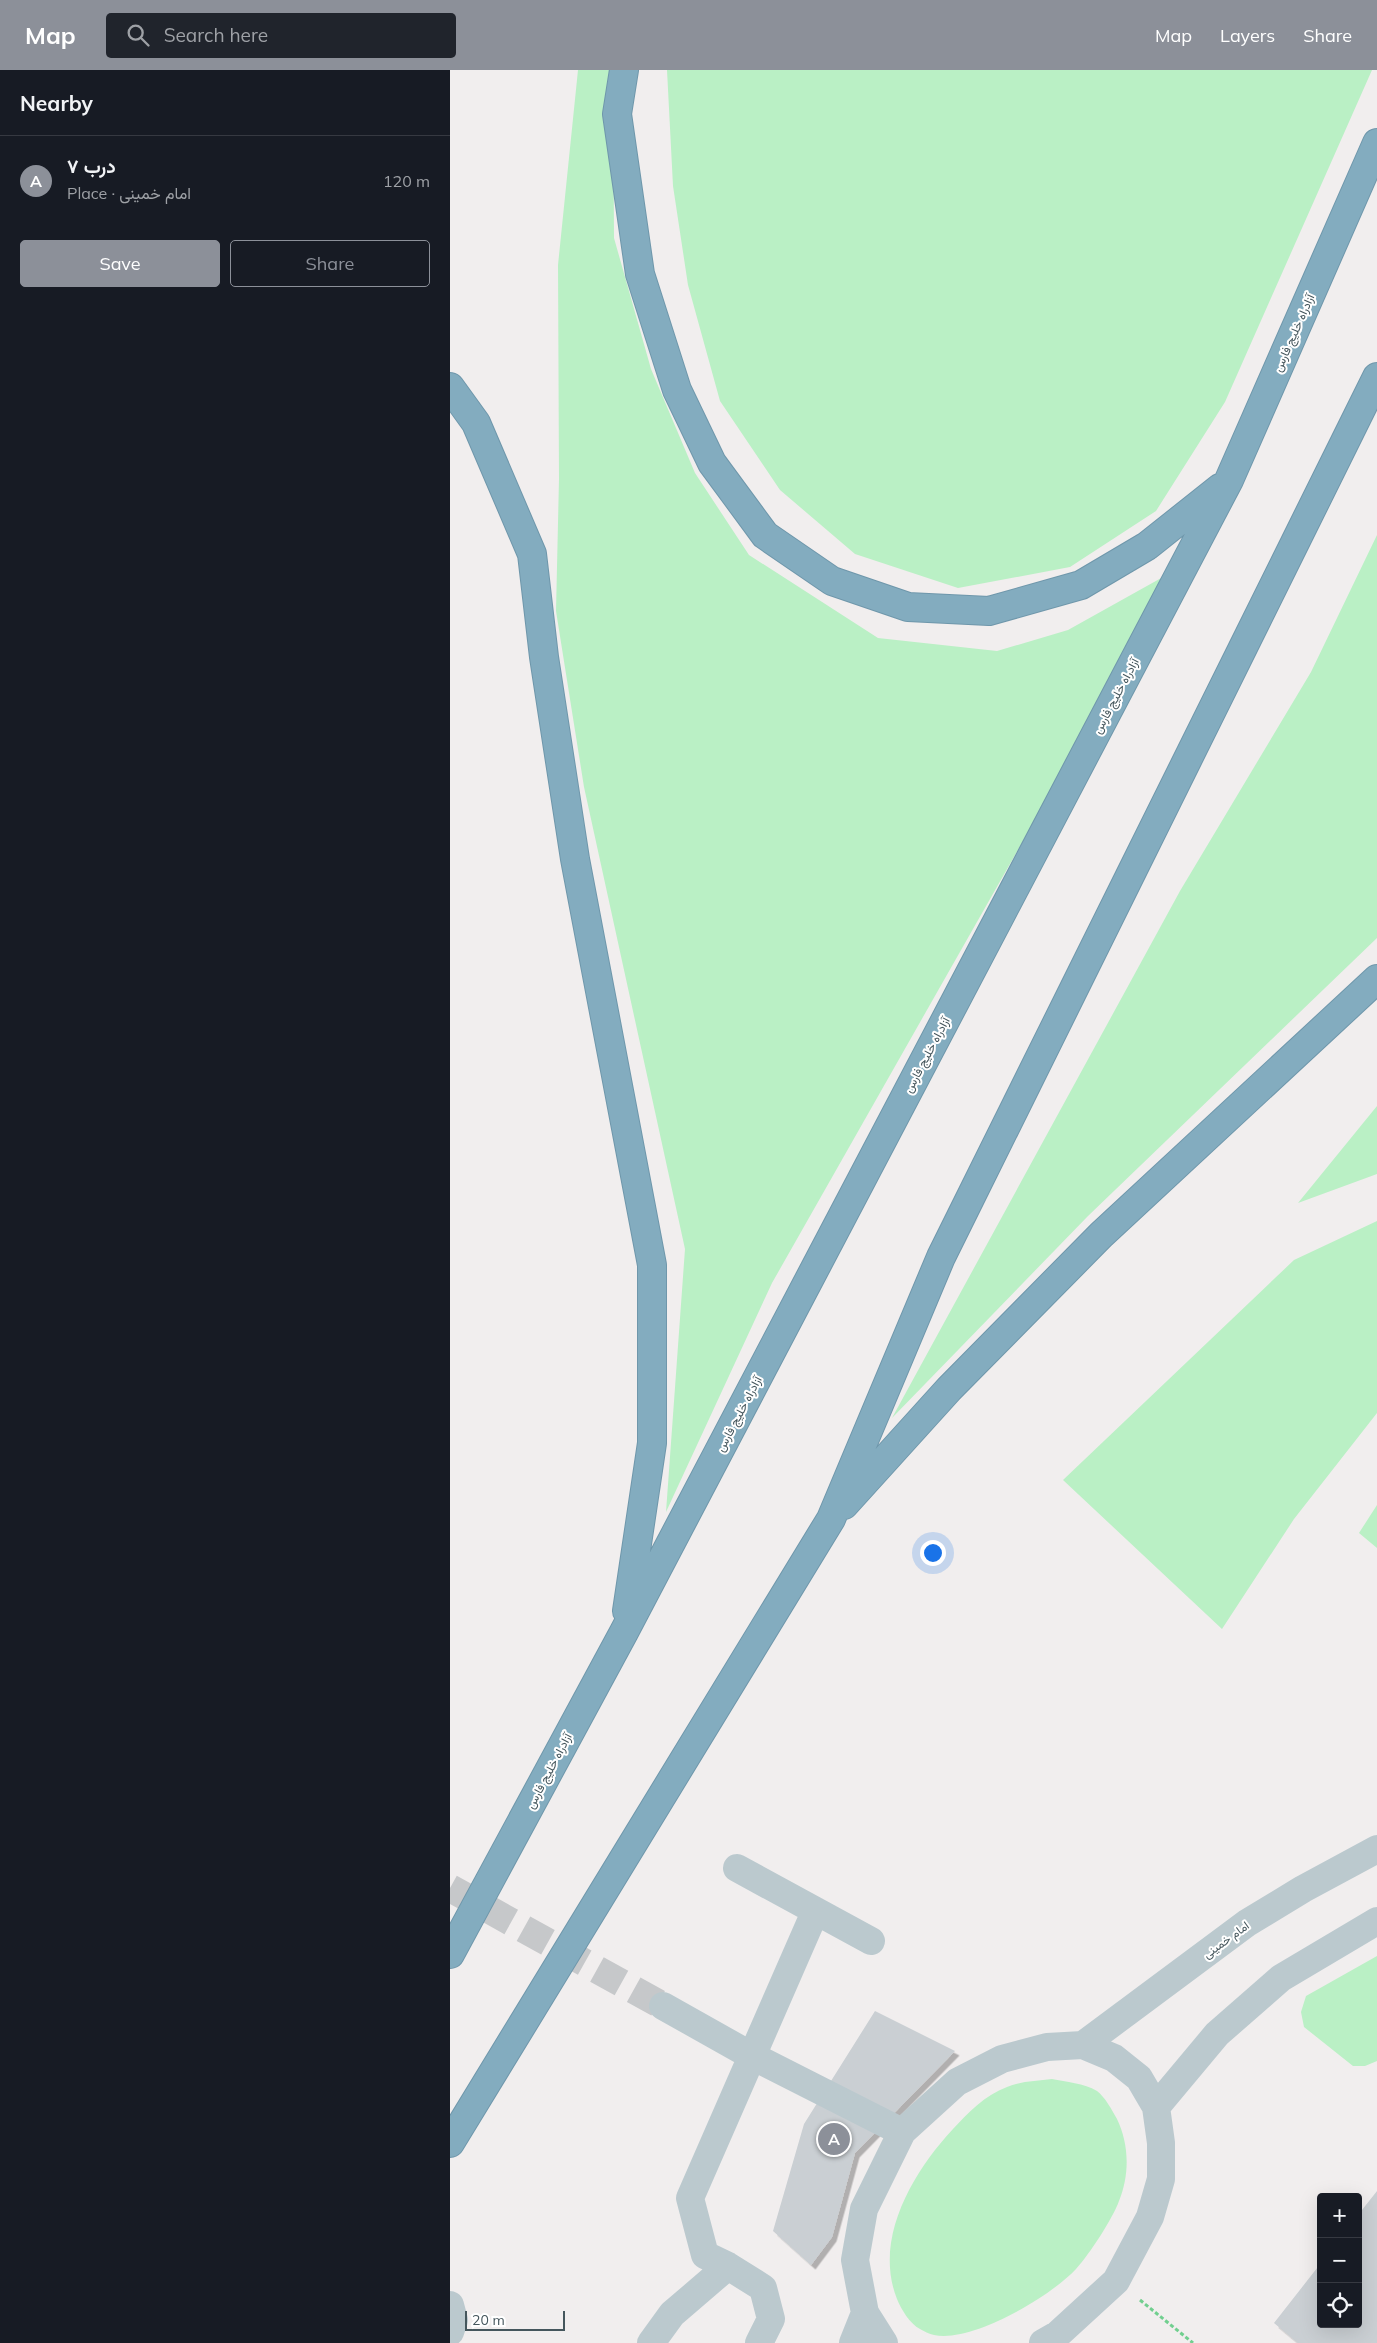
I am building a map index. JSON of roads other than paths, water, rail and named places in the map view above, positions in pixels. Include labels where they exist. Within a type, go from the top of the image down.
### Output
[{"type":"highway","points":[[624,70],[617,114],[640,274],[677,390],[712,462],[765,535],[832,581],[908,607],[988,611],[1081,585],[1147,546],[1229,480]]},
{"type":"highway","name":"آزادراه خلیج فارس","points":[[450,1954],[624,1632],[1229,480],[1377,143]]},
{"type":"highway","points":[[450,2143],[831,1519],[941,1257],[1377,377]]},
{"type":"highway","points":[[450,387],[476,422],[532,554],[544,656],[575,859],[652,1265],[652,1443],[624,1632]]},
{"type":"highway","points":[[831,1519],[950,1389],[1101,1235],[1377,979]]},
{"type":"street","name":"امام خمینی","points":[[1084,2045],[1248,1923],[1303,1889],[1377,1849]]},
{"type":"street","points":[[737,1868],[871,1941]]},
{"type":"street","points":[[759,2343],[770,2319],[763,2288],[728,2266],[705,2255],[690,2198],[816,1912]]},
{"type":"street","points":[[1156,2107],[1216,2034],[1281,1978],[1377,1921]]},
{"type":"street","points":[[663,2006],[752,2056],[902,2132]]},
{"type":"street","points":[[884,2343],[864,2314],[855,2260],[864,2209],[902,2132],[957,2082],[1002,2059],[1047,2047],[1084,2045],[1114,2058],[1139,2078],[1156,2107],[1161,2143],[1161,2180],[1150,2217],[1116,2281],[1057,2335],[1043,2343]]},
{"type":"street","points":[[652,2343],[672,2314],[728,2266]]},
{"type":"street","points":[[450,2305],[454,2320],[450,2332]]},
{"type":"street","points":[[853,2343],[864,2314]]},
{"type":"tunnel","points":[[450,1888],[663,2006]]},
{"type":"place","name":"درب ۷","points":[[834,2139]]}]
